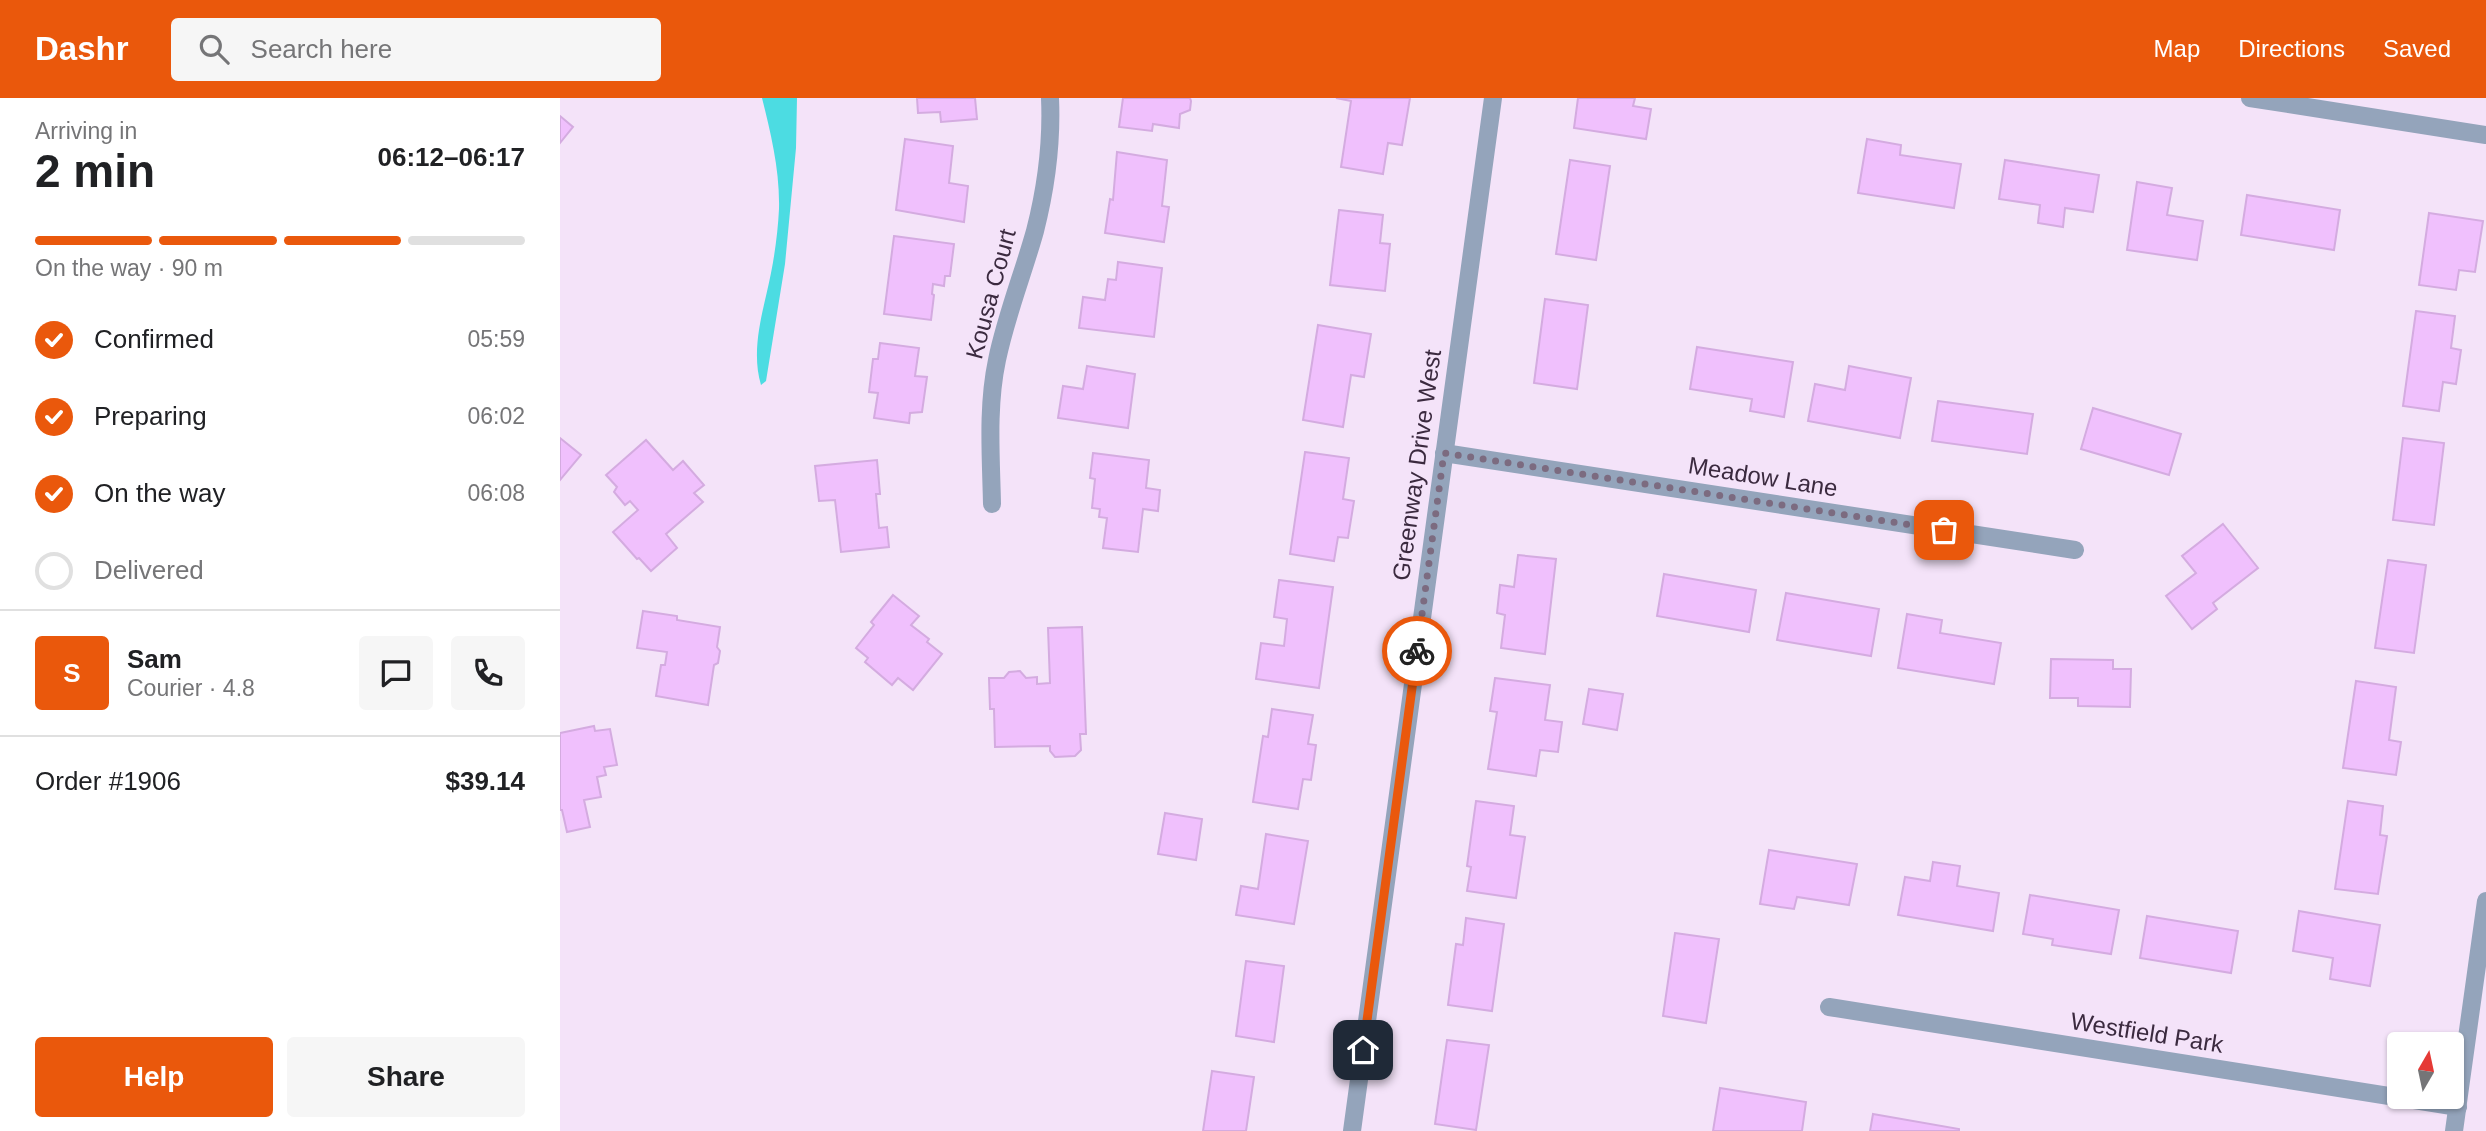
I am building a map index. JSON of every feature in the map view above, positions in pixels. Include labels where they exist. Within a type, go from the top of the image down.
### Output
[{"type":"street","name":"Kousa Court","points":[[992,504],[992,391],[1008,312],[1035,231],[1043,195],[1051,124],[1051,98]]},
{"type":"street","name":"Greenway Drive West","points":[[1352,1131],[1493,98]]},
{"type":"street","points":[[2250,98],[2486,135]]},
{"type":"street","name":"Meadow Lane","points":[[1444,453],[2075,550]]},
{"type":"street","points":[[2464,1063],[2486,901]]},
{"type":"street","name":"Westfield Park","points":[[1829,1007],[2387,1096]]},
{"type":"street","points":[[2454,1131],[2458,1110]]},
{"type":"water","points":[[762,98],[797,98],[796,148],[785,264],[766,381],[761,385],[757,343],[774,258],[779,209],[772,139]]},
{"type":"building","points":[[917,98],[975,98],[977,119],[941,122],[940,112],[918,113]]},
{"type":"building","points":[[1123,98],[1190,98],[1190,110],[1180,114],[1179,128],[1153,124],[1152,131],[1119,127]]},
{"type":"building","points":[[1336,98],[1410,98],[1402,145],[1388,143],[1383,174],[1341,167],[1351,101]]},
{"type":"building","points":[[1578,98],[1635,98],[1633,106],[1651,109],[1646,139],[1574,128]]},
{"type":"building","points":[[560,116],[573,127],[560,143]]},
{"type":"building","points":[[905,139],[953,146],[949,183],[968,186],[964,222],[896,210]]},
{"type":"building","points":[[1867,139],[1901,145],[1900,155],[1961,164],[1954,208],[1858,193]]},
{"type":"building","points":[[1117,152],[1167,160],[1162,206],[1169,207],[1164,242],[1105,233],[1110,199],[1113,200]]},
{"type":"building","points":[[1570,160],[1610,166],[1596,260],[1556,254]]},
{"type":"building","points":[[2005,160],[2099,175],[2093,212],[2065,208],[2063,227],[2038,223],[2040,205],[1999,199]]},
{"type":"building","points":[[2137,182],[2172,188],[2167,215],[2203,221],[2197,260],[2127,250]]},
{"type":"building","points":[[2247,195],[2340,210],[2334,250],[2241,235]]},
{"type":"building","points":[[1339,210],[1383,215],[1380,243],[1390,244],[1385,291],[1330,285]]},
{"type":"building","points":[[2429,213],[2483,221],[2475,272],[2459,270],[2456,290],[2419,285]]},
{"type":"building","points":[[894,236],[954,244],[950,276],[945,276],[944,286],[933,284],[931,320],[884,314]]},
{"type":"building","points":[[1118,262],[1162,268],[1154,337],[1079,328],[1083,297],[1105,300],[1108,279],[1116,280]]},
{"type":"building","points":[[1545,299],[1588,305],[1577,389],[1534,383]]},
{"type":"building","points":[[2416,311],[2455,316],[2451,348],[2461,350],[2456,384],[2443,382],[2439,411],[2403,406]]},
{"type":"building","points":[[1318,325],[1371,334],[1364,377],[1351,375],[1343,427],[1303,420]]},
{"type":"building","points":[[880,343],[919,348],[915,376],[927,377],[922,412],[910,413],[909,423],[874,418],[878,393],[869,392],[873,359],[878,359]]},
{"type":"building","points":[[1697,347],[1793,362],[1784,417],[1750,411],[1752,399],[1690,389]]},
{"type":"building","points":[[1087,366],[1135,374],[1128,428],[1058,418],[1063,386],[1083,389]]},
{"type":"building","points":[[1849,366],[1911,378],[1900,438],[1808,421],[1815,384],[1845,390]]},
{"type":"building","points":[[1938,401],[2033,414],[2027,454],[1932,441]]},
{"type":"building","points":[[2093,408],[2181,434],[2169,475],[2081,449]]},
{"type":"building","points":[[560,438],[581,455],[560,480]]},
{"type":"building","points":[[2403,438],[2444,443],[2434,525],[2393,520]]},
{"type":"building","points":[[646,440],[673,470],[683,461],[704,485],[694,493],[703,502],[666,534],[677,548],[651,571],[613,532],[638,510],[630,501],[625,505],[614,492],[617,487],[606,475]]},
{"type":"building","points":[[1305,452],[1349,458],[1343,499],[1354,501],[1348,538],[1338,537],[1334,561],[1290,554]]},
{"type":"building","points":[[1093,453],[1149,460],[1146,488],[1160,490],[1158,511],[1143,509],[1138,552],[1103,548],[1107,518],[1099,517],[1100,509],[1092,508],[1095,479],[1090,478]]},
{"type":"building","points":[[877,460],[879,528],[887,527],[889,547],[841,552],[835,500],[819,501],[815,466]]},
{"type":"building","points":[[2223,524],[2258,568],[2213,603],[2217,609],[2192,629],[2166,596],[2196,573],[2182,556]]},
{"type":"building","points":[[1518,555],[1556,559],[1545,654],[1501,648],[1505,615],[1497,613],[1500,585],[1514,587]]},
{"type":"building","points":[[2388,560],[2426,565],[2414,653],[2375,648]]},
{"type":"building","points":[[1664,574],[1756,590],[1749,632],[1657,616]]},
{"type":"building","points":[[1279,580],[1333,587],[1319,688],[1256,679],[1261,643],[1284,646],[1287,619],[1274,617]]},
{"type":"building","points":[[1786,593],[1879,609],[1871,656],[1777,640]]},
{"type":"building","points":[[893,595],[919,616],[911,625],[942,654],[913,690],[898,678],[892,685],[865,662],[868,658],[856,648],[874,625],[871,622]]},
{"type":"building","points":[[643,611],[720,627],[717,647],[720,651],[718,663],[714,665],[708,705],[656,696],[661,665],[665,665],[667,652],[637,648]]},
{"type":"building","points":[[1907,614],[1942,620],[1940,633],[2001,643],[1994,684],[1898,668]]},
{"type":"building","points":[[1082,627],[1086,734],[1080,734],[1081,750],[1075,756],[1055,757],[1050,746],[995,747],[994,709],[990,709],[989,678],[1004,678],[1009,672],[1020,671],[1026,678],[1037,677],[1037,684],[1050,683],[1048,628]]},
{"type":"building","points":[[2051,659],[2113,660],[2113,669],[2131,669],[2130,707],[2078,706],[2078,698],[2050,698]]},
{"type":"building","points":[[1495,678],[1550,685],[1545,720],[1562,722],[1558,752],[1540,750],[1536,776],[1488,769],[1497,712],[1490,711]]},
{"type":"building","points":[[2356,681],[2396,687],[2389,740],[2401,742],[2396,775],[2343,768]]},
{"type":"building","points":[[1589,689],[1623,694],[1617,730],[1583,724]]},
{"type":"building","points":[[1272,709],[1313,715],[1308,744],[1316,745],[1311,780],[1303,779],[1298,809],[1253,802],[1263,736],[1268,737]]},
{"type":"building","points":[[594,726],[595,731],[610,729],[617,765],[604,767],[606,775],[597,777],[601,797],[584,800],[590,827],[567,832],[560,810],[560,733]]},
{"type":"building","points":[[1476,801],[1514,806],[1510,835],[1525,837],[1516,898],[1467,891],[1471,867],[1467,866]]},
{"type":"building","points":[[2348,801],[2383,806],[2380,835],[2387,836],[2378,894],[2335,889]]},
{"type":"building","points":[[1165,813],[1202,819],[1196,860],[1158,854]]},
{"type":"building","points":[[1266,834],[1308,841],[1294,924],[1236,915],[1241,886],[1258,889]]},
{"type":"building","points":[[1769,850],[1857,864],[1849,905],[1797,897],[1794,909],[1760,904]]},
{"type":"building","points":[[1933,862],[1960,866],[1957,886],[1999,893],[1993,931],[1898,915],[1905,877],[1930,881]]},
{"type":"building","points":[[2030,895],[2119,910],[2111,954],[2052,945],[2053,939],[2023,934]]},
{"type":"building","points":[[2299,911],[2380,925],[2370,986],[2330,979],[2333,958],[2293,951]]},
{"type":"building","points":[[2147,916],[2238,931],[2231,973],[2140,958]]},
{"type":"building","points":[[1466,918],[1504,924],[1492,1011],[1448,1005],[1456,944],[1463,945]]},
{"type":"building","points":[[1675,933],[1719,939],[1706,1023],[1663,1016]]},
{"type":"building","points":[[1246,961],[1284,966],[1274,1042],[1236,1036]]},
{"type":"building","points":[[1447,1040],[1489,1045],[1476,1130],[1435,1124]]},
{"type":"building","points":[[1212,1071],[1254,1077],[1246,1131],[1203,1131]]},
{"type":"building","points":[[1720,1088],[1806,1102],[1802,1131],[1713,1131]]},
{"type":"building","points":[[1873,1114],[1959,1129],[1959,1131],[1870,1131]]},
{"type":"way so far","points":[[1417,651],[1444,453],[1944,530]]},
{"type":"route","points":[[1363,1050],[1417,651]]}]
